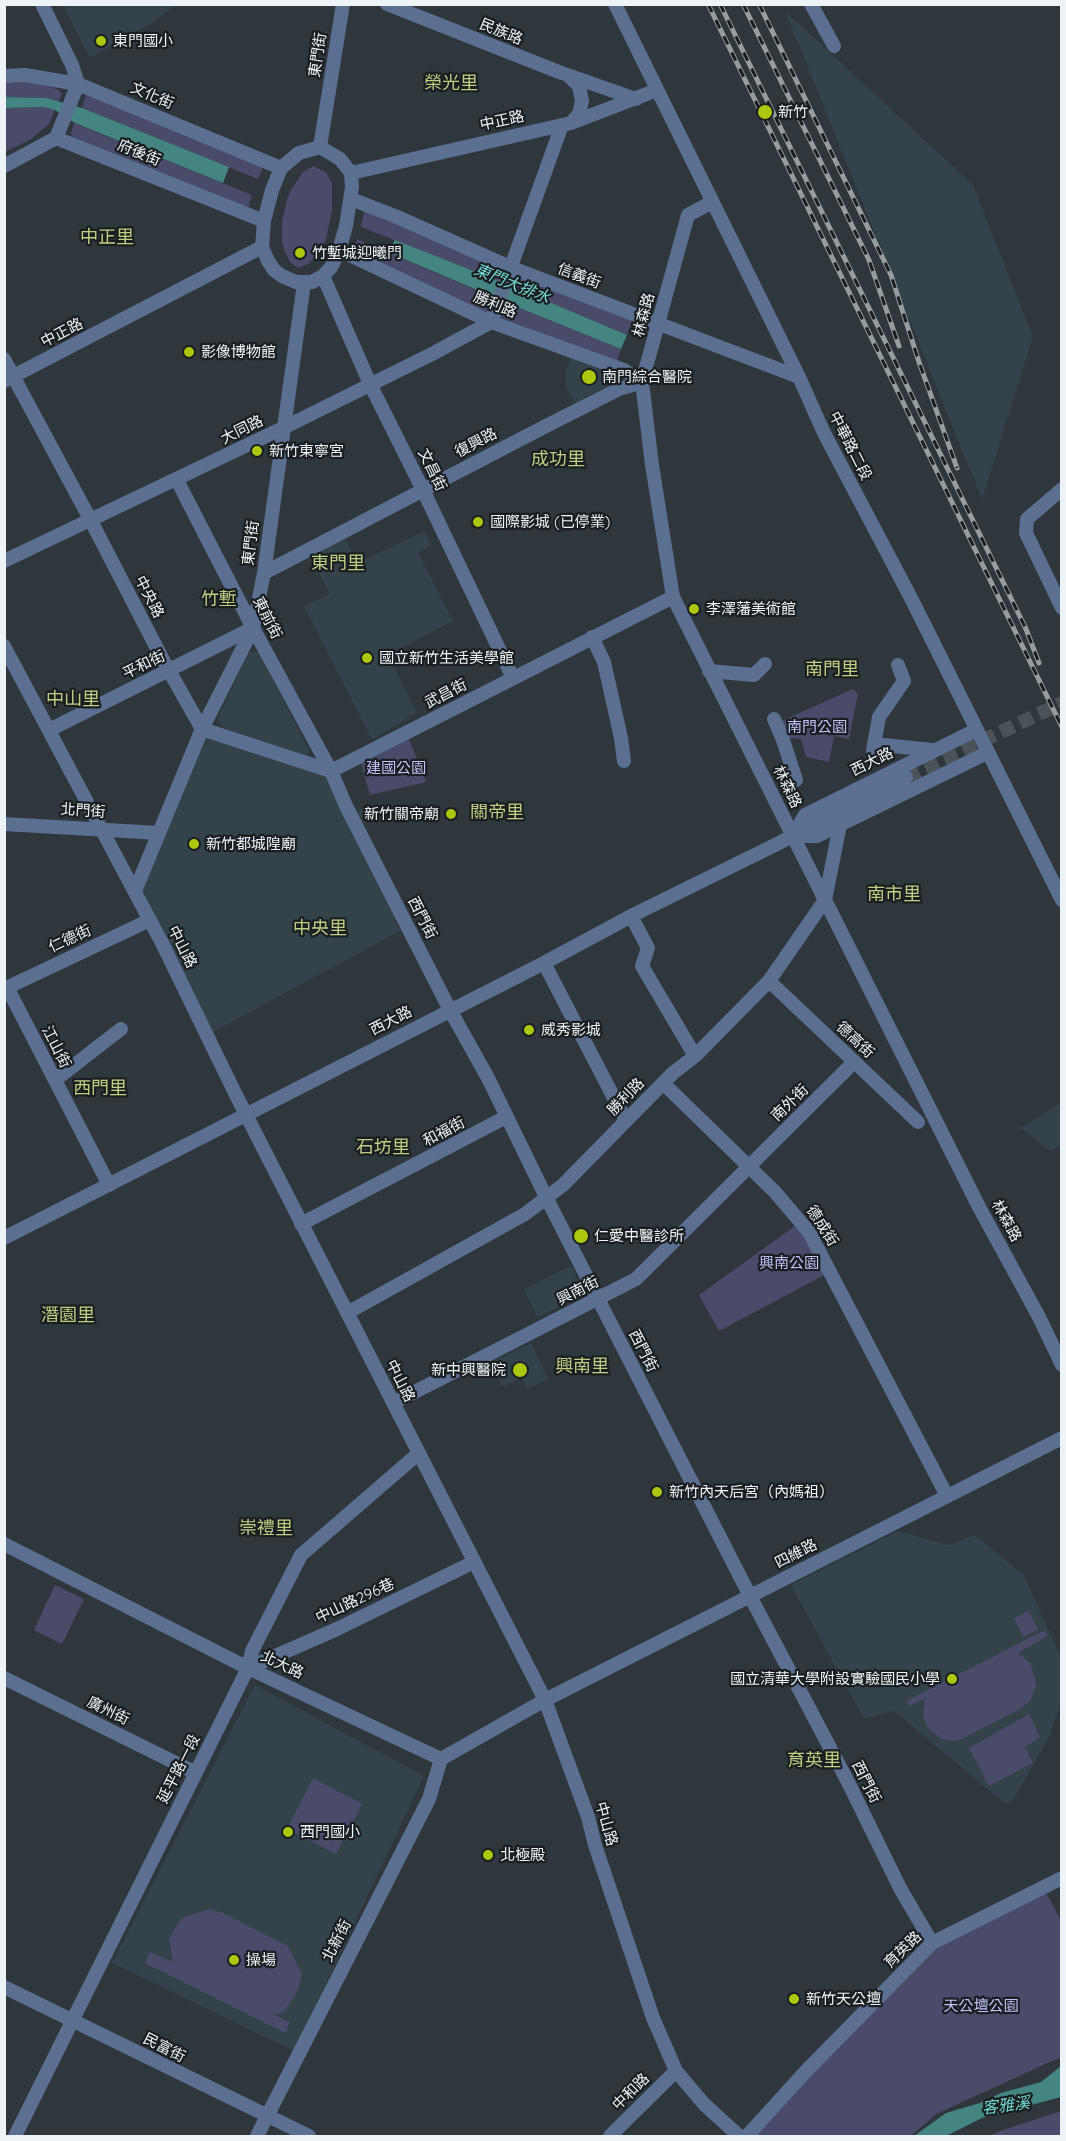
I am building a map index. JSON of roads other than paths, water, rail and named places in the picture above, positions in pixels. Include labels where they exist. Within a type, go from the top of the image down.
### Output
[{"type":"street","points":[[4,166],[56,138],[78,84],[72,64],[42,4]]},
{"type":"street","name":"東門街","points":[[320,147],[343,4]]},
{"type":"street","name":"民族路","points":[[387,4],[569,76],[636,99]]},
{"type":"street","name":"中華路二段","points":[[615,4],[799,377],[824,434],[908,593],[1062,900]]},
{"type":"street","points":[[811,4],[834,46]]},
{"type":"street","name":"文化街","points":[[4,76],[25,75],[78,84],[281,168]]},
{"type":"street","points":[[491,322],[567,124],[579,114],[582,101],[579,86],[569,76]]},
{"type":"street","name":"中正路","points":[[351,173],[567,124],[657,90]]},
{"type":"street","name":"府後街","points":[[56,138],[264,221]]},
{"type":"street","points":[[320,147],[340,159],[351,173],[351,199],[346,226],[332,266],[323,276],[304,283],[282,276],[273,270],[262,247],[264,221],[272,190],[281,168],[299,153],[320,147]]},
{"type":"street","name":"信義街","points":[[351,199],[512,268],[799,377]]},
{"type":"street","name":"林森路","points":[[712,202],[688,215],[642,382],[652,465],[673,597],[742,731],[792,836],[901,1047],[979,1207],[1044,1326],[1062,1365]]},
{"type":"street","name":"中正路","points":[[9,379],[262,247]]},
{"type":"street","name":"勝利路","points":[[339,250],[491,322],[624,370],[642,382]]},
{"type":"street","name":"文昌街","points":[[323,276],[370,384],[513,678]]},
{"type":"street","name":"東門街","points":[[135,891],[202,729],[253,628],[264,573],[304,283]]},
{"type":"street","name":"大同路","points":[[4,561],[283,428],[491,322]]},
{"type":"street","name":"中央路","points":[[4,359],[9,379],[90,519],[169,671],[202,729]]},
{"type":"street","name":"復興路","points":[[264,573],[619,389],[642,382]]},
{"type":"street","name":"東前街","points":[[177,480],[253,628],[331,771]]},
{"type":"street","points":[[1062,489],[1027,519],[1026,533],[1062,608]]},
{"type":"street","name":"武昌街","points":[[331,771],[673,597]]},
{"type":"street","name":"平和街","points":[[49,730],[253,628]]},
{"type":"street","points":[[592,637],[604,662],[624,761]]},
{"type":"street","name":"中山路","points":[[4,646],[150,920],[301,1224],[545,1700],[588,1817],[595,1845],[652,2018],[676,2071],[704,2104],[740,2136]]},
{"type":"street","points":[[709,670],[754,675],[765,664]]},
{"type":"street","points":[[898,665],[904,681],[879,717],[874,747],[933,750]]},
{"type":"street","points":[[774,719],[796,780]]},
{"type":"street","points":[[202,729],[331,771]]},
{"type":"street","name":"西大路","points":[[792,836],[805,815],[976,730]]},
{"type":"street","name":"西大路","points":[[792,836],[817,836],[987,753]]},
{"type":"street","name":"西門街","points":[[331,771],[346,806],[450,1010],[488,1078],[546,1197],[750,1596],[847,1780],[900,1888],[932,1943]]},
{"type":"street","name":"西大路","points":[[4,1238],[906,777]]},
{"type":"street","name":"北門街","points":[[4,824],[159,834]]},
{"type":"street","name":"勝利路","points":[[347,1313],[525,1214],[563,1185],[663,1083],[695,1056],[769,981],[825,900],[840,825]]},
{"type":"street","points":[[631,916],[648,948],[642,966],[695,1056]]},
{"type":"street","name":"仁德街","points":[[6,988],[150,920]]},
{"type":"street","points":[[544,963],[626,1121]]},
{"type":"street","name":"德高街","points":[[769,981],[918,1122]]},
{"type":"street","name":"江山街","points":[[6,988],[109,1185]]},
{"type":"street","points":[[54,1080],[122,1029]]},
{"type":"street","name":"南外街","points":[[748,1166],[854,1062]]},
{"type":"street","name":"德成街","points":[[663,1083],[775,1192],[809,1232],[947,1496]]},
{"type":"street","name":"和福街","points":[[301,1224],[506,1117]]},
{"type":"street","name":"興南街","points":[[393,1403],[636,1279],[748,1166]]},
{"type":"street","name":"四維路","points":[[545,1700],[1062,1438]]},
{"type":"street","name":"延平路一段","points":[[15,2136],[248,1668],[252,1651],[301,1555],[419,1453]]},
{"type":"street","name":"北大路","points":[[4,1544],[248,1668],[441,1759]]},
{"type":"street","name":"中山路296巷","points":[[248,1668],[337,1629],[474,1562]]},
{"type":"street","name":"廣州街","points":[[4,1678],[196,1773]]},
{"type":"street","points":[[441,1759],[545,1700]]},
{"type":"street","name":"北新街","points":[[257,2136],[429,1799],[441,1759]]},
{"type":"street","name":"育英路","points":[[747,2136],[807,2070],[932,1943],[1062,1878]]},
{"type":"street","name":"民富街","points":[[4,1987],[309,2136]]},
{"type":"street","name":"中和路","points":[[610,2136],[676,2071]]},
{"type":"water","points":[[4,97],[46,98],[82,108],[229,167],[223,183],[75,123],[55,110],[44,107],[5,108]]},
{"type":"water","points":[[395,240],[627,335],[621,349],[388,252]]},
{"type":"water","name":"客雅溪","points":[[1061,2066],[1061,2097],[982,2118],[946,2136],[914,2136],[946,2113],[980,2103],[1001,2093],[1041,2082]]},
{"type":"tunnel","points":[[906,777],[1062,703]]},
{"type":"railway","points":[[708,4],[1062,727]]},
{"type":"railway","points":[[720,4],[1026,629],[1039,663]]},
{"type":"railway","points":[[743,4],[869,260],[899,346]]},
{"type":"railway","points":[[759,4],[891,275],[957,468]]},
{"type":"place","name":"東門國小","points":[[101,41]]},
{"type":"place","name":"新竹","points":[[765,112]]},
{"type":"place","name":"竹塹城迎曦門","points":[[300,253]]},
{"type":"place","name":"影像博物館","points":[[189,352]]},
{"type":"place","name":"南門綜合醫院","points":[[589,377]]},
{"type":"place","name":"新竹東寧宮","points":[[257,451]]},
{"type":"place","name":"國際影城 (已停業)","points":[[478,522]]},
{"type":"place","name":"李澤藩美術館","points":[[694,609]]},
{"type":"place","name":"國立新竹生活美學館","points":[[367,658]]},
{"type":"place","name":"新竹關帝廟","points":[[451,814]]},
{"type":"place","name":"新竹都城隍廟","points":[[194,844]]},
{"type":"place","name":"威秀影城","points":[[529,1030]]},
{"type":"place","name":"仁愛中醫診所","points":[[581,1236]]},
{"type":"place","name":"新中興醫院","points":[[520,1370]]},
{"type":"place","name":"新竹內天后宮（內媽祖）","points":[[657,1492]]},
{"type":"place","name":"國立清華大學附設實驗國民小學","points":[[952,1679]]},
{"type":"place","name":"西門國小","points":[[288,1832]]},
{"type":"place","name":"北極殿","points":[[488,1855]]},
{"type":"place","name":"操場","points":[[234,1960]]},
{"type":"place","name":"新竹天公壇","points":[[794,1999]]},
{"type":"district","name":"榮光里","points":[[451,84]]},
{"type":"district","name":"中正里","points":[[107,238]]},
{"type":"district","name":"成功里","points":[[558,460]]},
{"type":"district","name":"東門里","points":[[338,564]]},
{"type":"district","name":"竹塹","points":[[219,600]]},
{"type":"district","name":"南門里","points":[[832,670]]},
{"type":"district","name":"中山里","points":[[73,700]]},
{"type":"district","name":"關帝里","points":[[497,813]]},
{"type":"district","name":"南市里","points":[[894,895]]},
{"type":"district","name":"中央里","points":[[320,929]]},
{"type":"district","name":"西門里","points":[[100,1089]]},
{"type":"district","name":"石坊里","points":[[383,1148]]},
{"type":"district","name":"潛園里","points":[[68,1316]]},
{"type":"district","name":"興南里","points":[[582,1367]]},
{"type":"district","name":"崇禮里","points":[[266,1529]]},
{"type":"district","name":"育英里","points":[[814,1761]]},
{"type":"water label","name":"東門大排水","points":[[512,284]]},
{"type":"park label","name":"南門公園","points":[[817,727]]},
{"type":"park label","name":"建國公園","points":[[396,768]]},
{"type":"park label","name":"興南公園","points":[[789,1263]]},
{"type":"park label","name":"天公壇公園","points":[[981,2006]]}]
